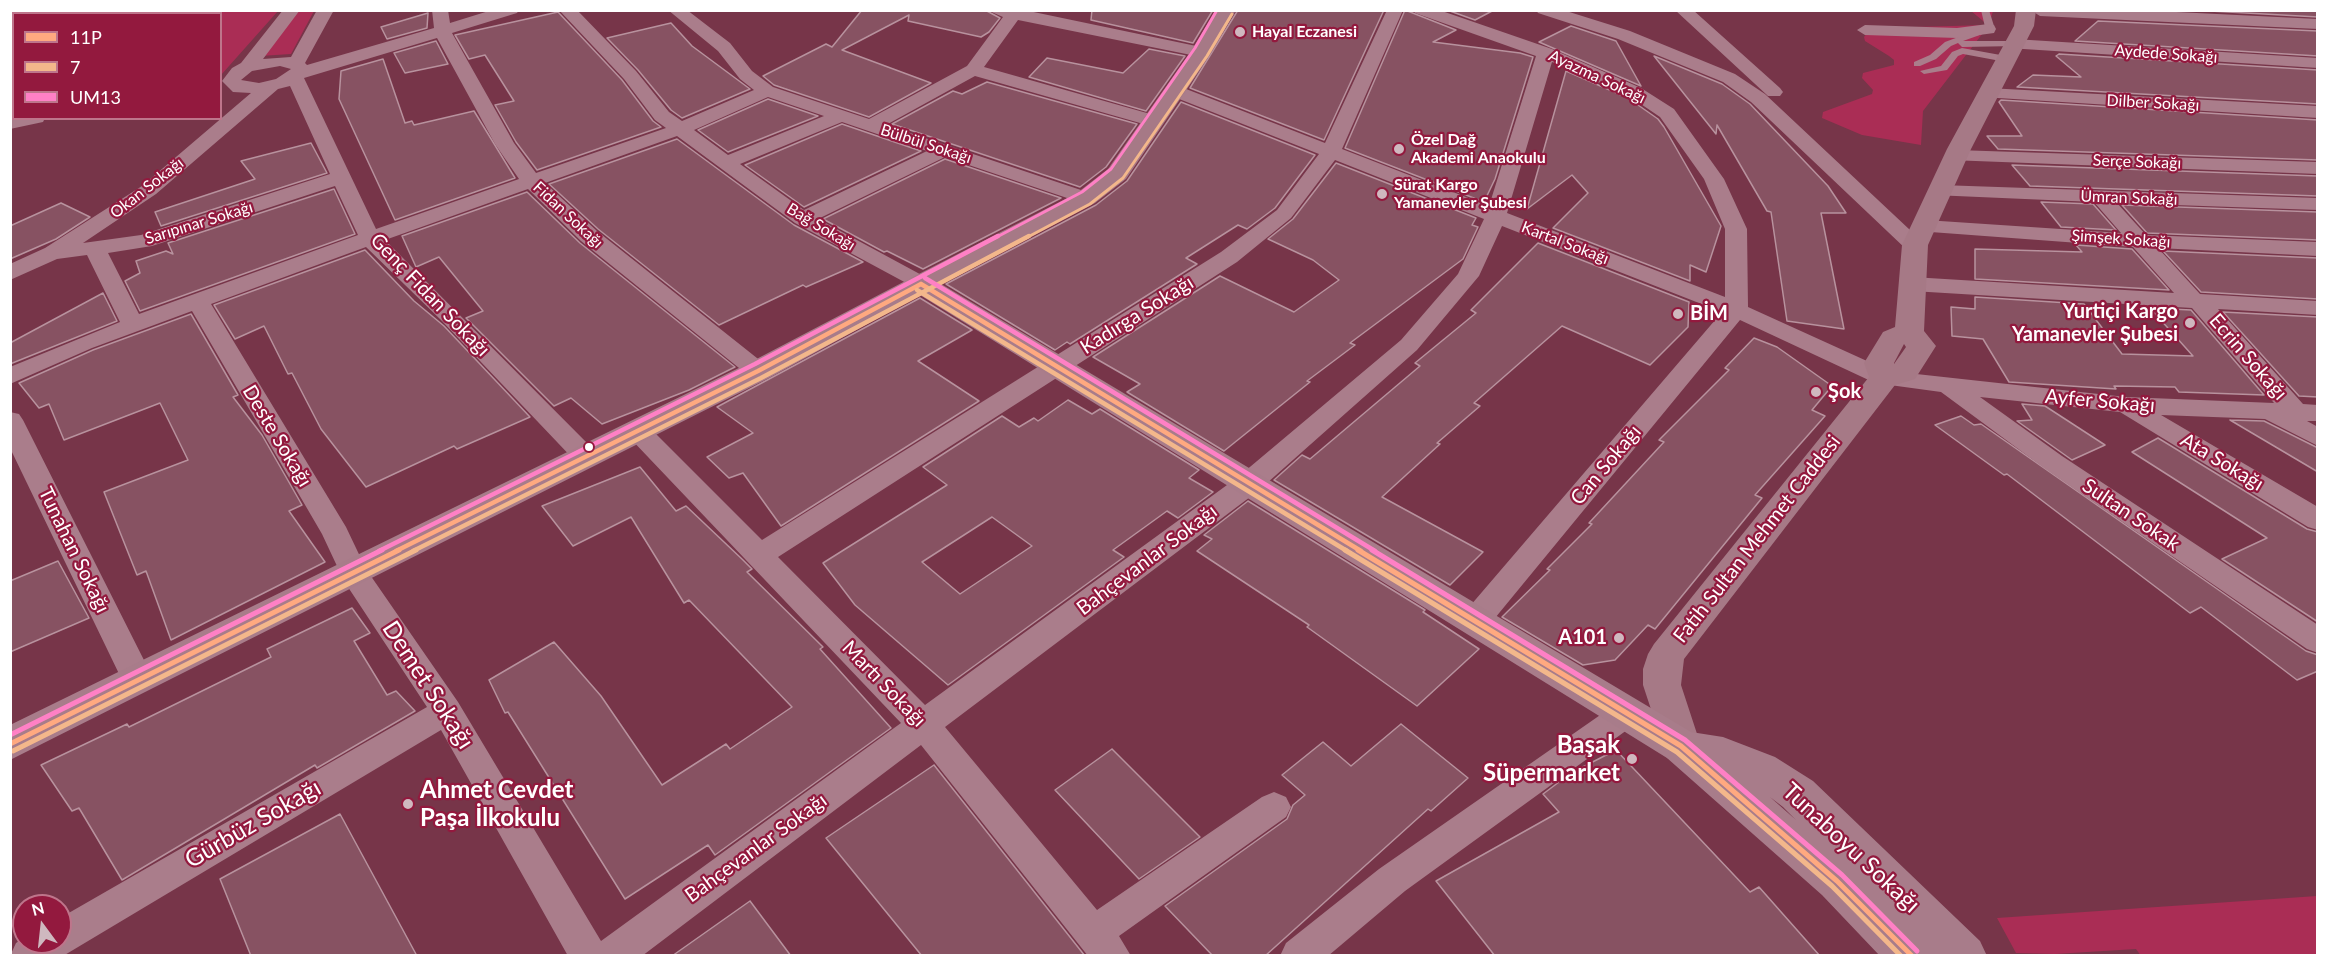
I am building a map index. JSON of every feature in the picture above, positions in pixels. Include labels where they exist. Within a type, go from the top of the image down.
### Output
[{"type":"main road","points":[[10,744],[758,371],[1086,198],[1117,174],[1202,52],[1226,10]]},
{"type":"main road","name":"Fatih Sultan Mehmet Caddesi","points":[[1681,746],[1662,685],[1662,669],[1667,654],[1884,378],[1904,372],[1921,346],[1909,332],[1912,284],[1920,235],[1956,156],[2025,27]]},
{"type":"main road","points":[[921,284],[1054,368],[1681,746]]},
{"type":"main road","name":"Tunaboyu Sokağı","points":[[1681,746],[1837,881],[1912,956]]},
{"type":"main road","name":"Tunaboyu Sokağı","points":[[1681,746],[1723,754],[1761,770],[1798,794],[1964,956]]},
{"type":"street","points":[[247,68],[292,10]]},
{"type":"street","points":[[296,71],[326,10]]},
{"type":"street","name":"Fidan Sokağı","points":[[440,10],[443,33],[506,144],[531,181],[589,236],[758,371]]},
{"type":"street","points":[[227,86],[248,89],[272,86],[296,71],[443,33],[511,10]]},
{"type":"street","name":"Bağ Sokağı","points":[[567,10],[630,75],[662,116],[802,219],[921,284]]},
{"type":"street","points":[[10,376],[198,301],[680,129],[766,91],[746,75],[724,47],[676,10]]},
{"type":"street","points":[[995,10],[1014,12],[1202,52]]},
{"type":"street","name":"Kadırga Sokağı","points":[[760,555],[1229,257],[1284,214],[1331,152],[1395,10]]},
{"type":"street","name":"Ayazma Sokağı","points":[[1421,10],[1546,53],[1635,92],[1667,113],[1714,179],[1736,229],[1736,310]]},
{"type":"street","points":[[1544,10],[1624,35],[1729,78],[1758,98],[1837,172],[1920,235]]},
{"type":"street","points":[[1683,10],[1785,101],[1837,172]]},
{"type":"street","points":[[870,126],[973,70],[1014,12]]},
{"type":"street","points":[[1865,30],[1957,33],[1988,19]]},
{"type":"street","points":[[2025,27],[2318,24]]},
{"type":"street","name":"Aydede Sokağı","points":[[2025,27],[2318,63]]},
{"type":"street","name":"Bahçevanlar Sokağı","points":[[611,956],[1248,484],[1409,345],[1468,276],[1496,216],[1546,53]]},
{"type":"street","points":[[227,86],[233,76],[247,68],[269,62],[296,71]]},
{"type":"street","points":[[973,70],[1154,120]]},
{"type":"street","name":"Genç Fidan Sokağı","points":[[296,71],[341,177],[370,238],[450,316],[585,457]]},
{"type":"street","name":"Okan Sokağı","points":[[10,273],[53,253],[148,190],[272,86]]},
{"type":"street","name":"Bülbül Sokağı","points":[[766,91],[1086,198]]},
{"type":"street","name":"Kartal Sokağı","points":[[1175,91],[1736,310],[1884,378]]},
{"type":"street","name":"Dilber Sokağı","points":[[1988,93],[2318,112]]},
{"type":"street","points":[[725,163],[841,116]]},
{"type":"street","points":[[10,123],[26,120]]},
{"type":"street","points":[[802,219],[945,150]]},
{"type":"street","name":"Serçe Sokağı","points":[[1956,156],[2318,168]]},
{"type":"street","name":"Sarıpınar Sokağı","points":[[53,253],[144,241],[341,177]]},
{"type":"street","name":"Ümran Sokağı","points":[[1940,192],[2318,204]]},
{"type":"street","name":"Ecrin Sokağı","points":[[2100,197],[2295,412]]},
{"type":"street","name":"Şimşek Sokağı","points":[[1920,235],[2318,249]]},
{"type":"street","points":[[95,249],[133,325]]},
{"type":"street","points":[[1912,284],[2318,308]]},
{"type":"street","name":"Deste Sokağı","points":[[198,301],[336,534],[354,573]]},
{"type":"street","name":"Can Sokağı","points":[[1475,621],[1736,310]]},
{"type":"street","name":"Ayfer Sokağı","points":[[1884,378],[2126,405],[2295,412]]},
{"type":"street","name":"Sultan Sokak","points":[[1948,385],[2053,462],[2318,641]]},
{"type":"street","name":"Ata Sokağı","points":[[2126,405],[2318,520]]},
{"type":"street","points":[[2295,412],[2318,438]]},
{"type":"street","name":"Tunahan Sokağı","points":[[10,420],[138,680]]},
{"type":"street","name":"Martı Sokağı","points":[[638,431],[924,725],[1103,944]]},
{"type":"street","name":"Demet Sokağı","points":[[354,573],[447,711],[589,956]]},
{"type":"street","name":"Gürbüz Sokağı","points":[[72,931],[447,711]]},
{"type":"street","points":[[1299,956],[1392,880],[1627,713]]},
{"type":"street","points":[[1103,944],[1274,807]]},
{"type":"lane","points":[[1988,19],[1948,44],[1921,68],[1944,68],[1955,54],[2025,27]]},
{"type":"lane","points":[[1948,44],[2025,27]]},
{"type":"shaded area","points":[[11,10],[278,10],[222,74],[222,12],[12,12],[11,112]]},
{"type":"shaded area","points":[[297,11],[314,11],[291,54],[260,56]]},
{"type":"shaded area","points":[[1971,11],[1993,11],[1989,25],[1923,111],[1921,145],[1862,135],[1822,118],[1823,112],[1872,94],[1873,90],[1862,78],[1863,73],[1894,65],[1894,60],[1865,41],[1864,37],[1868,32],[1877,28],[1988,25]]},
{"type":"shaded area","points":[[2317,896],[2317,955],[2141,956],[2136,949],[2055,954],[2016,953],[1997,918]]},
{"type":"building","points":[[862,10],[985,10],[1000,18],[989,32],[981,37],[908,21],[909,15],[842,50],[931,83],[869,117],[774,85],[763,76],[826,44],[832,47]]},
{"type":"building","points":[[1092,10],[1213,10],[1193,43],[1091,20]]},
{"type":"building","points":[[1238,10],[1384,10],[1324,140],[1190,88]]},
{"type":"building","points":[[1405,10],[1456,30],[1433,42],[1520,53],[1533,57],[1495,179],[1484,202],[1345,148]]},
{"type":"building","points":[[1447,10],[1494,10],[1475,20]]},
{"type":"building","points":[[2192,10],[2318,10],[2318,17]]},
{"type":"building","points":[[558,12],[622,80],[653,121],[661,127],[537,170],[516,142],[495,105],[514,101],[485,55],[469,59],[455,35]]},
{"type":"building","points":[[428,13],[427,28],[387,39],[381,27]]},
{"type":"building","points":[[2098,21],[2318,31],[2318,56],[2075,41]]},
{"type":"building","points":[[671,23],[692,46],[750,89],[682,118],[671,110],[638,70],[607,38]]},
{"type":"building","points":[[1571,26],[1616,41],[1641,86],[1539,42]]},
{"type":"building","points":[[436,41],[448,64],[405,73],[394,53]]},
{"type":"building","points":[[1149,49],[1185,56],[1146,111],[1029,77],[1047,58],[1123,73]]},
{"type":"building","points":[[2059,54],[2318,70],[2318,104],[2017,87],[2033,75],[2081,77],[2056,56]]},
{"type":"building","points":[[1654,56],[1722,84],[1750,104],[1828,186],[1846,213],[1821,213],[1844,329],[1787,321],[1771,212],[1767,211],[1717,125],[1716,134]]},
{"type":"building","points":[[383,59],[405,123],[412,121],[414,125],[474,111],[515,178],[395,220],[339,99],[341,71]]},
{"type":"building","points":[[1566,71],[1628,98],[1658,119],[1664,127],[1721,226],[1706,272],[1690,265],[1690,281],[1553,228],[1588,193],[1572,175],[1527,209]]},
{"type":"building","points":[[987,82],[1137,124],[1106,167],[1080,187],[892,124],[953,91],[962,94]]},
{"type":"building","points":[[768,99],[818,116],[728,152],[698,130]]},
{"type":"building","points":[[2001,100],[2318,120],[2318,160],[1998,149],[1987,136],[2022,136],[1999,102]]},
{"type":"building","points":[[1181,102],[1315,155],[1275,208],[1247,229],[1238,225],[1186,258],[1197,264],[1070,344],[1067,342],[1055,350],[946,284],[1096,205],[1127,181]]},
{"type":"building","points":[[842,124],[921,151],[804,207],[745,165]]},
{"type":"building","points":[[677,139],[794,225],[863,262],[806,287],[803,285],[719,325],[598,229],[549,184]]},
{"type":"building","points":[[311,143],[327,173],[161,226],[155,212],[255,179],[241,161]]},
{"type":"building","points":[[945,159],[1061,198],[923,269],[887,251],[884,252],[823,219]]},
{"type":"building","points":[[1336,163],[1476,218],[1472,225],[1478,227],[1463,259],[1350,343],[1355,345],[1307,381],[1310,382],[1224,451],[1127,392],[1140,384],[1093,357],[1220,276],[1294,312],[1339,280],[1313,260],[1268,239],[1293,219]]},
{"type":"building","points":[[2012,165],[2318,176],[2318,196],[2030,186]]},
{"type":"building","points":[[334,189],[355,234],[140,311],[125,281],[140,273],[136,261],[166,251],[173,254],[168,243]]},
{"type":"building","points":[[527,192],[580,243],[735,367],[689,390],[602,424],[571,398],[554,406],[466,318],[483,311],[439,257],[416,267],[402,236]]},
{"type":"building","points":[[2041,202],[2093,204],[2116,230],[2061,227]]},
{"type":"building","points":[[61,203],[90,217],[56,239],[10,259],[10,226]]},
{"type":"building","points":[[2122,205],[2318,212],[2318,240],[2147,233]]},
{"type":"building","points":[[1538,243],[1689,302],[1688,327],[1650,365],[1562,326],[1474,403],[1480,406],[1437,443],[1440,444],[1382,497],[1483,552],[1450,585],[1274,480],[1302,455],[1310,459],[1420,366],[1415,363],[1476,313],[1471,310]]},
{"type":"building","points":[[2076,245],[2132,249],[2169,290],[1975,279],[1975,249],[2082,252]]},
{"type":"building","points":[[365,250],[414,301],[444,326],[530,417],[457,449],[454,446],[366,487],[321,429],[292,373],[288,374],[264,326],[235,339],[214,305]]},
{"type":"building","points":[[2163,251],[2318,258],[2318,299],[2201,292]]},
{"type":"building","points":[[103,293],[117,321],[10,364],[10,343]]},
{"type":"building","points":[[1975,297],[2084,304],[2122,354],[2193,356],[2150,308],[2191,310],[2264,395],[2179,392],[2175,387],[2114,386],[2116,389],[2009,382],[1983,339],[1952,336],[1951,307],[1975,309]]},
{"type":"building","points":[[920,298],[972,330],[918,361],[979,401],[781,526],[743,473],[729,478],[707,457],[753,433],[717,407]]},
{"type":"building","points":[[2223,312],[2318,317],[2318,397],[2299,396]]},
{"type":"building","points":[[191,314],[238,395],[233,397],[262,435],[302,505],[289,511],[325,562],[171,640],[146,571],[137,575],[104,492],[188,460],[160,403],[64,440],[49,404],[39,408],[19,383],[93,350]]},
{"type":"building","points":[[1754,338],[1777,347],[1832,386],[1812,410],[1825,416],[1755,495],[1762,498],[1655,629],[1648,625],[1615,660],[1583,665],[1502,617],[1550,570],[1547,569],[1592,524],[1589,523],[1664,442],[1659,440],[1729,370],[1725,368]]},
{"type":"building","points":[[1068,400],[1092,414],[1100,409],[1199,470],[1189,478],[1213,492],[1178,518],[1167,511],[1113,550],[1124,557],[948,685],[855,605],[823,563],[947,485],[923,467],[1002,416],[1019,427],[1034,418],[1038,421]],"holes":[[[992,517],[1032,546],[960,594],[922,562]]]},
{"type":"building","points":[[2022,404],[2045,406],[2105,445],[2072,460],[2017,421],[2032,420]]},
{"type":"building","points":[[1961,416],[1974,425],[1981,424],[2306,651],[2318,655],[2318,671],[2297,680],[2201,607],[2190,613],[2007,474],[2004,475],[1935,425]]},
{"type":"building","points":[[2230,420],[2264,421],[2318,448],[2318,472]]},
{"type":"building","points":[[2158,438],[2307,529],[2318,532],[2318,622],[2222,559],[2267,538],[2132,452]]},
{"type":"building","points":[[640,467],[676,511],[686,506],[752,569],[747,572],[823,647],[820,649],[891,728],[715,855],[708,845],[625,899],[508,712],[505,713],[489,680],[554,642],[601,696],[662,785],[726,744],[730,749],[792,707],[689,600],[684,603],[631,517],[573,546],[542,506]]},
{"type":"building","points":[[1248,501],[1425,610],[1423,612],[1479,649],[1417,706],[1307,627],[1309,625],[1197,551],[1212,539],[1204,535]]},
{"type":"building","points":[[58,561],[89,618],[10,652],[10,581]]},
{"type":"building","points":[[352,608],[370,633],[354,641],[387,695],[396,691],[415,711],[317,768],[315,765],[122,880],[79,808],[72,811],[41,765],[127,724],[129,727],[271,657],[267,649]]},
{"type":"building","points":[[1401,724],[1468,778],[1431,811],[1428,809],[1265,956],[1213,956],[1165,906],[1287,819],[1293,805],[1305,795],[1282,775],[1323,742],[1351,766]]},
{"type":"building","points":[[1112,749],[1200,837],[1139,879],[1055,790]]},
{"type":"building","points":[[1616,750],[1750,892],[1759,887],[1820,956],[1495,956],[1436,881],[1559,812],[1543,794],[1571,773]]},
{"type":"building","points":[[934,765],[1085,956],[922,956],[826,838]]},
{"type":"building","points":[[340,814],[417,956],[251,956],[220,879]]},
{"type":"building","points":[[750,901],[791,956],[672,956]]},
{"type":"transit line","name":"UM13","points":[[10,735],[755,364],[1082,192],[1111,169],[1195,48],[1217,10]]},
{"type":"transit line","name":"7","points":[[13,751],[761,378],[1090,204],[1123,178],[1207,56],[1232,14]]},
{"type":"transit line","name":"UM13","points":[[925,278],[1685,740],[1842,875],[1917,951]]},
{"type":"transit line","name":"11P","points":[[921,284],[1681,746],[1837,881],[1912,956]]},
{"type":"transit line","name":"11P","points":[[10,744],[758,371],[921,284]]},
{"type":"transit line","name":"7","points":[[917,290],[1677,752],[1832,886],[1901,956]]},
{"type":"place","name":"Hayal Eczanesi","points":[[1240,32]]},
{"type":"place","name":"Özel Dağ Akademi Anaokulu","points":[[1399,149]]},
{"type":"place","name":"Sürat Kargo Yamanevler Şubesi","points":[[1382,194]]},
{"type":"place","name":"BİM","points":[[1678,314]]},
{"type":"place","name":"Yurtiçi Kargo Yamanevler Şubesi","points":[[2190,323]]},
{"type":"place","name":"Şok","points":[[1816,392]]},
{"type":"place","name":"A101","points":[[1619,638]]},
{"type":"place","name":"Başak Süpermarket","points":[[1632,759]]},
{"type":"place","name":"Ahmet Cevdet Paşa İlkokulu","points":[[408,804]]}]
